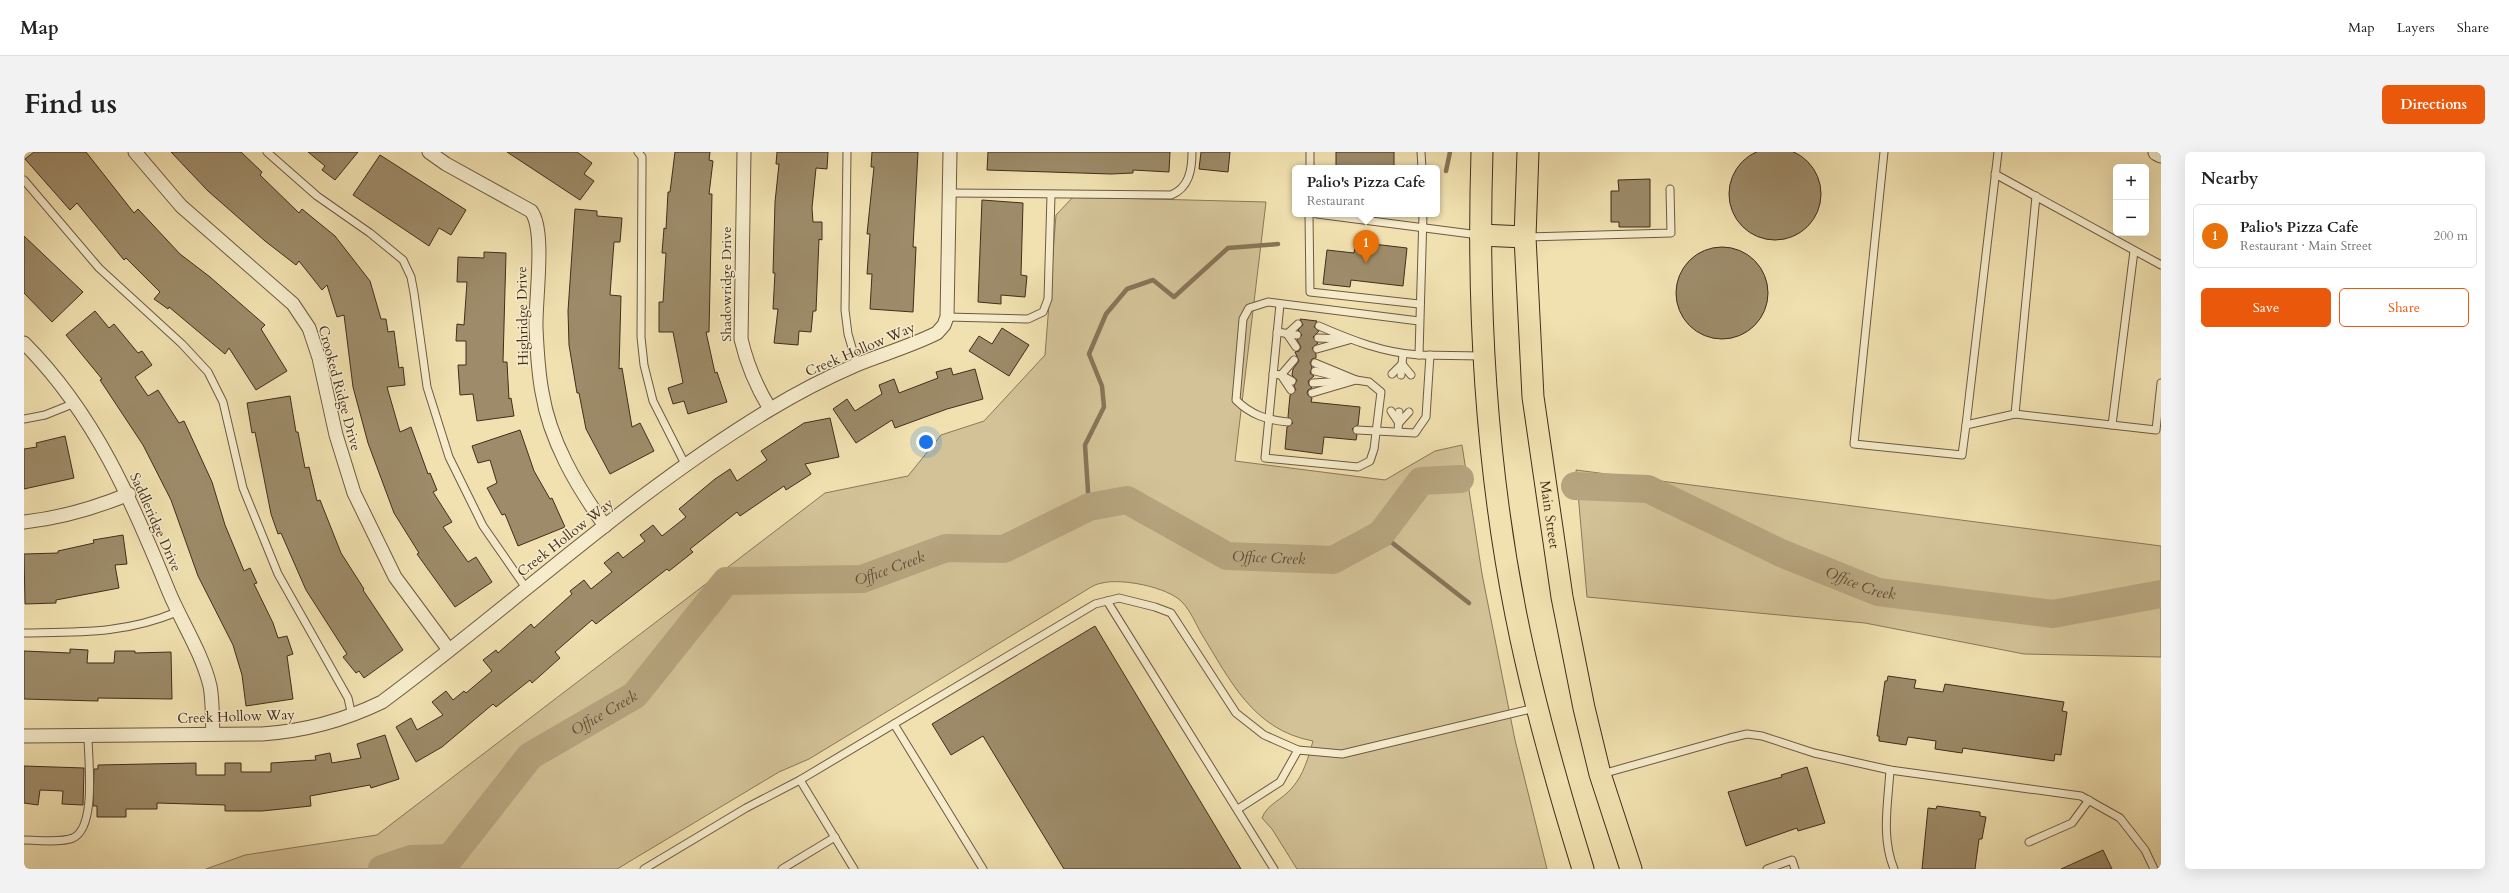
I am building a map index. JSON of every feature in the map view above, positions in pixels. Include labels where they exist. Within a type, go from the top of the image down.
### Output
[{"type":"main road","points":[[1482,152],[1480,235],[1485,356],[1499,511],[1516,615],[1551,764],[1583,869]]},
{"type":"main road","name":"Main Street","points":[[1528,152],[1525,238],[1532,397],[1562,597],[1584,708],[1600,774],[1631,869]]},
{"type":"main road","points":[[1480,235],[1525,238]]},
{"type":"street","name":"Crooked Ridge Drive","points":[[135,152],[182,206],[293,304],[309,328],[319,358],[336,435],[354,493],[394,577],[449,650]]},
{"type":"street","name":"Highridge Drive","points":[[429,152],[446,164],[531,211],[536,217],[538,241],[536,327],[542,393],[564,461],[605,526]]},
{"type":"street","name":"Shadowridge Drive","points":[[744,152],[741,339],[746,360],[756,386],[770,409]]},
{"type":"street","points":[[947,317],[950,152]]},
{"type":"street","name":"Creek Hollow Way","points":[[24,736],[213,734],[298,731],[352,716],[382,702],[685,464],[770,409],[857,365],[937,333],[944,325],[947,317]]},
{"type":"street","name":"Saddleridge Drive","points":[[24,343],[49,369],[74,403],[129,494],[177,612],[193,641],[208,680],[213,734]]},
{"type":"street","points":[[24,522],[64,516],[98,507],[129,494]]},
{"type":"lane","points":[[267,152],[317,196],[403,260],[413,288],[427,387],[449,457],[482,526],[526,588]]},
{"type":"lane","points":[[638,152],[642,157],[641,337],[644,365],[653,401],[685,464]]},
{"type":"lane","points":[[847,152],[845,310],[848,334],[857,365]]},
{"type":"lane","points":[[949,193],[1171,195],[1183,188],[1189,176],[1192,152]]},
{"type":"lane","points":[[1310,152],[1310,165]]},
{"type":"lane","points":[[1421,152],[1422,165]]},
{"type":"lane","points":[[1884,152],[1854,444],[1962,455],[1998,152]]},
{"type":"lane","points":[[1995,174],[2161,265]]},
{"type":"lane","points":[[24,180],[99,268],[182,344],[208,372],[223,402],[244,488],[278,574],[348,698],[352,716]]},
{"type":"lane","points":[[1525,238],[1671,233],[1670,189]]},
{"type":"lane","points":[[947,317],[1028,319],[1043,312],[1048,299],[1051,195]]},
{"type":"lane","points":[[2015,414],[2036,196]]},
{"type":"lane","points":[[1309,217],[1310,292],[1419,304]]},
{"type":"lane","points":[[1340,217],[1480,235]]},
{"type":"lane","points":[[1419,355],[1419,304],[1423,217]]},
{"type":"lane","points":[[2112,425],[2134,251]]},
{"type":"lane","points":[[1288,422],[1268,420],[1246,410],[1236,400],[1243,319],[1249,308],[1256,304],[1268,302],[1419,321]]},
{"type":"lane","points":[[1280,304],[1265,458],[1358,467],[1370,461],[1374,449],[1381,392],[1369,382],[1314,371]]},
{"type":"lane","points":[[1287,334],[1298,324]]},
{"type":"lane","points":[[1319,326],[1349,340],[1403,354],[1485,356]]},
{"type":"lane","points":[[1277,332],[1297,335]]},
{"type":"lane","points":[[1287,334],[1296,347]]},
{"type":"lane","points":[[1318,338],[1349,340]]},
{"type":"lane","points":[[1317,349],[1349,340]]},
{"type":"lane","points":[[1401,375],[1403,354]]},
{"type":"lane","points":[[1357,430],[1415,433],[1426,417],[1430,355]]},
{"type":"lane","points":[[1281,375],[1294,360]]},
{"type":"lane","points":[[1315,363],[1356,380]]},
{"type":"lane","points":[[1392,374],[1402,364]]},
{"type":"lane","points":[[1402,364],[1411,375]]},
{"type":"lane","points":[[1281,375],[1293,369]]},
{"type":"lane","points":[[1273,374],[1281,375],[1292,381]]},
{"type":"lane","points":[[1281,375],[1291,390]]},
{"type":"lane","points":[[1313,383],[1356,380]]},
{"type":"lane","points":[[1312,393],[1356,380]]},
{"type":"lane","points":[[1966,425],[2015,414],[2159,430],[2161,383]]},
{"type":"lane","points":[[24,419],[45,415],[74,403]]},
{"type":"lane","points":[[1391,411],[1399,423]]},
{"type":"lane","points":[[1398,432],[1399,412]]},
{"type":"lane","points":[[1399,423],[1409,412]]},
{"type":"lane","points":[[644,869],[746,808],[800,780],[1095,604],[1119,598],[1155,607],[1171,613],[1236,713],[1264,735],[1298,750],[1342,754],[1538,708]]},
{"type":"lane","points":[[1107,601],[1274,869]]},
{"type":"lane","points":[[24,633],[103,632],[156,621],[177,612]]},
{"type":"lane","points":[[894,724],[983,869]]},
{"type":"lane","points":[[1600,774],[1747,734],[1762,736],[1842,760],[1890,770],[2081,796],[2120,818],[2145,850],[2154,869]]},
{"type":"lane","points":[[24,840],[72,838],[80,834],[89,815],[88,736]]},
{"type":"lane","points":[[1238,809],[1280,782],[1298,750]]},
{"type":"lane","points":[[1890,770],[1886,830],[1887,845],[1894,869]]},
{"type":"lane","points":[[800,780],[854,869]]},
{"type":"lane","points":[[2029,842],[2072,824],[2088,800]]},
{"type":"lane","points":[[782,869],[835,837]]},
{"type":"lane","points":[[1768,869],[1792,860],[1795,869]]},
{"type":"shaded area","points":[[1073,197],[1266,202],[1235,461],[1385,480],[1435,451],[1462,445],[1482,574],[1515,740],[1547,869],[1297,869],[1272,829],[1262,818],[1267,809],[1288,792],[1300,777],[1313,741],[1292,735],[1274,726],[1245,700],[1222,668],[1182,602],[1166,592],[1156,588],[1132,583],[1110,582],[1097,584],[1089,588],[809,759],[779,772],[617,869],[206,869],[245,855],[377,835],[825,493],[908,476],[941,435],[984,421],[1045,355],[1056,215]]},
{"type":"shaded area","points":[[1576,470],[2161,546],[2161,657],[2024,654],[1865,623],[1587,597]]},
{"type":"building","points":[[1775,148],[1792,152],[1807,162],[1817,177],[1821,194],[1817,211],[1807,226],[1792,236],[1775,240],[1758,236],[1743,226],[1733,211],[1729,194],[1733,177],[1743,162],[1758,152]]},
{"type":"building","points":[[34,152],[86,152],[134,213],[138,209],[180,254],[210,277],[265,325],[261,329],[287,371],[256,390],[229,348],[225,354],[169,307],[168,309],[154,299],[160,292],[126,258],[124,260],[77,203],[70,210],[25,159]]},
{"type":"building","points":[[171,152],[241,152],[262,172],[260,175],[299,213],[302,209],[335,236],[370,281],[381,319],[386,319],[388,332],[394,331],[399,368],[403,367],[405,385],[387,387],[400,432],[411,427],[428,474],[430,473],[437,490],[433,492],[452,522],[443,527],[468,562],[476,557],[492,582],[455,607],[417,554],[419,553],[394,513],[368,443],[353,387],[344,315],[337,317],[327,285],[322,290],[299,261],[296,265],[265,241],[208,191]]},
{"type":"building","points":[[308,152],[358,152],[335,180],[322,170],[325,166]]},
{"type":"building","points":[[507,152],[577,152],[592,163],[584,174],[594,181],[580,200]]},
{"type":"building","points":[[675,152],[710,152],[709,160],[713,161],[709,194],[712,194],[709,332],[706,332],[715,373],[717,372],[727,402],[688,414],[684,401],[673,404],[668,388],[683,383],[673,332],[659,332],[659,302],[663,302],[666,253],[662,253],[664,228],[666,229],[668,192],[670,192]]},
{"type":"building","points":[[777,152],[828,152],[827,169],[816,168],[812,208],[813,222],[822,222],[822,240],[819,239],[816,311],[813,311],[811,332],[799,331],[798,345],[774,343],[778,309],[773,309],[775,273],[773,273],[775,202],[779,164],[776,164]]},
{"type":"building","points":[[872,152],[918,152],[913,247],[916,247],[913,312],[870,309],[872,274],[867,274],[870,234],[867,234],[874,167],[871,167]]},
{"type":"building","points":[[988,152],[1170,152],[1169,172],[1133,170],[1133,173],[1111,174],[987,170]]},
{"type":"building","points":[[1201,152],[1230,152],[1228,172],[1199,169]]},
{"type":"building","points":[[1336,152],[1394,152],[1394,165],[1336,165]]},
{"type":"building","points":[[380,155],[466,210],[451,235],[439,228],[429,246],[353,195]]},
{"type":"building","points":[[1650,179],[1650,227],[1619,227],[1619,222],[1611,222],[1611,191],[1619,191],[1618,180]]},
{"type":"building","points":[[982,200],[1023,203],[1021,275],[1027,276],[1025,297],[1001,295],[1001,304],[978,302]]},
{"type":"building","points":[[575,209],[597,211],[597,216],[622,218],[620,242],[614,242],[610,295],[621,296],[619,369],[622,368],[632,427],[640,423],[654,451],[610,474],[586,429],[579,393],[577,393],[569,345],[568,311]]},
{"type":"building","points":[[24,236],[83,292],[52,322],[24,293]]},
{"type":"building","points":[[1356,242],[1407,248],[1403,286],[1351,280],[1350,287],[1323,284],[1327,250],[1354,253]]},
{"type":"building","points":[[1722,247],[1740,250],[1755,260],[1765,275],[1768,293],[1765,311],[1755,326],[1740,336],[1722,339],[1704,336],[1689,326],[1679,311],[1676,293],[1679,275],[1689,260],[1704,250]]},
{"type":"building","points":[[484,252],[506,253],[503,362],[507,362],[509,399],[511,398],[514,416],[477,421],[473,394],[460,395],[458,365],[466,365],[466,341],[456,341],[457,324],[464,325],[467,282],[457,282],[458,257],[484,258]]},
{"type":"building","points":[[95,311],[109,328],[114,324],[138,353],[142,351],[152,365],[135,377],[148,396],[158,390],[179,423],[184,421],[212,482],[225,525],[244,571],[250,568],[257,583],[254,584],[273,623],[278,638],[287,636],[293,654],[287,656],[293,699],[246,706],[242,675],[233,645],[198,576],[171,500],[143,445],[100,380],[102,379],[66,335]]},
{"type":"building","points":[[1300,319],[1317,321],[1314,327],[1319,331],[1313,337],[1318,343],[1312,348],[1316,354],[1316,358],[1312,359],[1310,363],[1312,367],[1310,373],[1314,376],[1308,381],[1312,388],[1308,390],[1307,394],[1312,398],[1311,402],[1360,407],[1358,425],[1352,429],[1357,435],[1356,440],[1324,437],[1322,454],[1285,449],[1287,427],[1293,423],[1288,417],[1290,395],[1296,390],[1294,386],[1297,380],[1292,375],[1293,369],[1299,361],[1295,352],[1299,351],[1301,347],[1297,340],[1302,335],[1298,330],[1303,325]]},
{"type":"building","points":[[1002,328],[1029,345],[1009,376],[969,351],[979,336],[992,344]]},
{"type":"building","points":[[951,368],[953,375],[975,369],[983,399],[947,409],[895,428],[892,420],[856,443],[833,409],[847,399],[855,411],[882,394],[879,385],[894,379],[899,393],[938,378],[936,372]]},
{"type":"building","points":[[290,396],[296,432],[298,432],[305,468],[309,467],[317,501],[320,500],[341,553],[364,589],[363,590],[403,650],[364,678],[359,671],[356,673],[343,657],[347,654],[306,590],[281,533],[278,534],[271,514],[255,432],[252,433],[247,403]]},
{"type":"building","points":[[830,418],[839,457],[805,464],[811,474],[786,490],[784,486],[740,516],[737,512],[690,549],[693,552],[669,571],[667,569],[596,624],[592,620],[555,652],[560,658],[532,683],[530,680],[496,707],[493,704],[442,747],[416,762],[396,727],[411,718],[417,730],[443,715],[432,702],[446,691],[453,700],[464,691],[466,693],[492,671],[483,660],[496,650],[498,653],[531,624],[534,628],[572,594],[570,591],[584,580],[591,589],[612,572],[604,563],[618,552],[623,558],[645,541],[640,535],[653,525],[662,536],[686,517],[679,509],[715,479],[730,469],[737,481],[767,460],[761,451],[804,423]]},
{"type":"building","points":[[520,430],[534,471],[550,499],[552,498],[565,527],[518,546],[505,514],[502,515],[487,488],[497,483],[490,460],[478,463],[472,446]]},
{"type":"building","points":[[65,436],[74,478],[24,489],[24,449],[37,447],[36,443]]},
{"type":"building","points":[[123,535],[127,564],[115,565],[119,588],[56,600],[56,603],[25,604],[24,554],[58,553],[58,551],[94,543],[93,540]]},
{"type":"building","points":[[1095,626],[1241,869],[1064,869],[983,736],[951,755],[932,724]]},
{"type":"building","points":[[70,649],[88,650],[87,663],[114,663],[115,651],[135,651],[135,653],[171,652],[172,699],[98,698],[98,701],[24,699],[24,651],[70,653]]},
{"type":"building","points":[[1888,676],[1916,680],[1914,688],[1943,692],[1945,684],[2064,702],[2062,711],[2067,712],[2061,755],[2055,754],[2054,761],[1963,748],[1962,753],[1935,749],[1936,741],[1908,737],[1906,745],[1879,741],[1879,736],[1877,736],[1885,681],[1887,681]]},
{"type":"building","points":[[385,735],[399,779],[371,788],[370,785],[310,796],[311,806],[262,811],[225,811],[225,805],[157,803],[157,809],[126,809],[126,817],[97,817],[97,806],[93,806],[94,769],[98,769],[98,765],[196,763],[196,775],[225,775],[225,763],[241,763],[241,772],[271,772],[271,763],[316,760],[315,756],[330,753],[332,763],[361,758],[357,744]]},
{"type":"building","points":[[24,766],[84,768],[83,805],[62,804],[63,791],[40,790],[38,805],[24,803]]},
{"type":"building","points":[[1807,767],[1825,823],[1798,831],[1797,828],[1746,846],[1728,792],[1782,777],[1781,775]]},
{"type":"building","points":[[1937,806],[1980,812],[1980,816],[1986,817],[1982,839],[1979,839],[1975,869],[1922,869],[1928,808],[1936,809]]},
{"type":"building","points":[[2103,850],[2112,869],[2061,869]]},
{"type":"waterway","points":[[1446,171],[1450,152]]},
{"type":"waterway","points":[[1089,507],[1085,445],[1104,407],[1102,386],[1089,354],[1106,314],[1127,289],[1153,280],[1174,297],[1228,248],[1278,244]]},
{"type":"waterway","name":"Office Creek","points":[[382,869],[411,859],[450,858],[530,756],[635,695],[726,581],[862,579],[946,548],[1004,549],[1089,507],[1127,500],[1227,556],[1333,560],[1381,534],[1421,481],[1460,479]]},
{"type":"waterway","name":"Office Creek","points":[[1575,486],[1648,489],[1781,553],[1878,592],[2053,614],[2161,594]]},
{"type":"waterway","points":[[1381,534],[1469,603]]},
{"type":"place","name":"Palio's Pizza Cafe","points":[[1366,263]]}]
